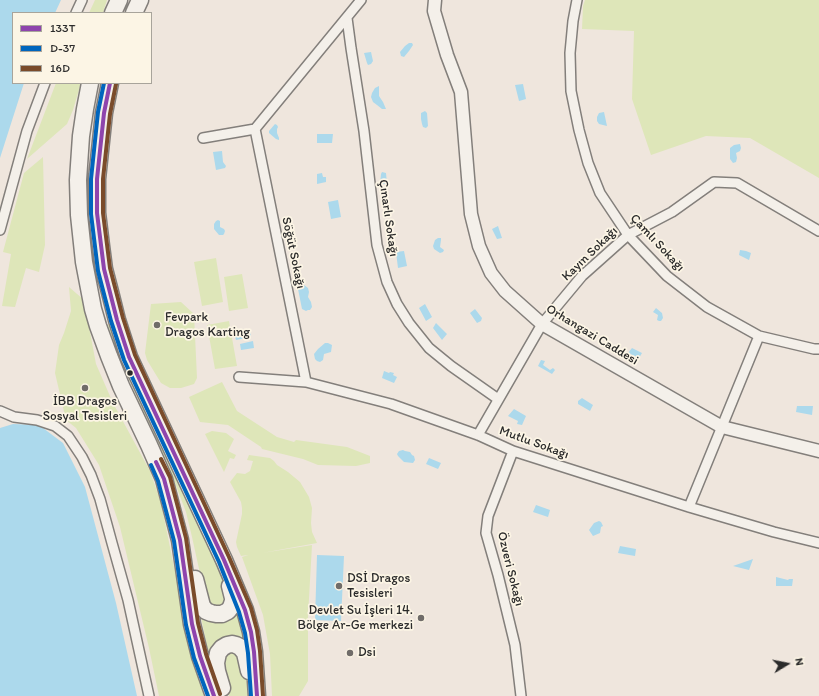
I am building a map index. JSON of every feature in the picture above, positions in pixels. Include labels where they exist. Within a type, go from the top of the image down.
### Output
[{"type":"highway","points":[[113,12],[119,0]]},
{"type":"highway","points":[[134,12],[140,0]]},
{"type":"highway","points":[[90,84],[82,130],[78,180],[79,215],[84,262],[93,309],[108,356],[164,479],[180,540],[192,624],[200,656],[214,696]]},
{"type":"highway","points":[[110,84],[104,113],[97,179],[97,212],[104,269],[117,320],[129,357],[226,564],[245,610],[251,632],[254,652],[256,696]]},
{"type":"highway","points":[[180,540],[188,556],[202,606],[206,611],[211,613],[222,614],[228,611],[233,602],[233,594],[226,564]]},
{"type":"highway","points":[[224,696],[216,663],[218,653],[222,648],[232,644],[240,647],[245,653],[256,696]]},
{"type":"street","points":[[76,12],[82,0]]},
{"type":"street","points":[[203,138],[255,129],[361,0]]},
{"type":"street","name":"Orhangazi Caddesi","points":[[435,0],[434,11],[447,55],[461,92],[471,214],[479,246],[491,273],[505,291],[542,324],[722,426],[819,451]]},
{"type":"street","name":"Çamlı Sokağı","points":[[577,0],[573,21],[570,53],[571,91],[579,130],[588,163],[600,193],[628,235],[667,276],[707,307],[759,336],[819,349]]},
{"type":"street","name":"Çınarlı Sokağı","points":[[347,18],[364,131],[377,246],[387,282],[396,304],[429,348],[451,366],[498,399]]},
{"type":"street","points":[[0,230],[27,131],[45,84]]},
{"type":"street","name":"Söğüt Sokağı","points":[[255,129],[306,382]]},
{"type":"street","name":"Kayın Sokağı","points":[[478,435],[542,324],[582,276],[628,235],[672,212],[714,182],[737,183],[819,231]]},
{"type":"street","points":[[689,507],[759,336]]},
{"type":"street","name":"Mutlu Sokağı","points":[[239,377],[306,382],[391,404],[478,435],[513,451],[689,507],[774,532],[819,543]]},
{"type":"street","points":[[0,411],[14,417],[37,420],[55,426],[68,436],[82,457],[100,499],[128,600],[149,696]]},
{"type":"street","name":"Özveri Sokağı","points":[[513,451],[488,516],[486,533],[516,645],[521,696]]},
{"type":"green space","points":[[95,0],[107,0],[103,12],[89,12]]},
{"type":"green space","points":[[585,0],[819,0],[819,178],[750,138],[706,136],[651,155],[632,99],[634,31],[582,29],[583,6]]},
{"type":"green space","points":[[56,84],[81,84],[67,124],[27,159]]},
{"type":"green space","points":[[43,157],[45,245],[39,272],[26,268],[15,307],[2,306],[11,254],[3,252],[24,173]]},
{"type":"green space","points":[[216,258],[223,302],[202,306],[194,262]]},
{"type":"green space","points":[[242,274],[248,308],[229,311],[224,277]]},
{"type":"green space","points":[[69,287],[84,300],[96,364],[113,403],[150,471],[161,503],[191,650],[204,696],[159,696],[120,527],[99,465],[76,428],[66,420],[55,373],[59,345],[71,311]]},
{"type":"green space","points":[[181,302],[194,314],[197,378],[194,384],[181,388],[170,388],[161,383],[147,360],[145,353],[151,304]]},
{"type":"green space","points":[[229,321],[237,366],[215,369],[207,325]]},
{"type":"green space","points":[[111,324],[209,544],[228,591],[226,607],[208,605],[186,512],[168,465],[125,371],[107,325]]},
{"type":"green space","points":[[222,382],[237,411],[277,437],[294,442],[296,440],[347,447],[370,456],[370,463],[356,466],[318,465],[303,459],[262,449],[228,425],[200,422],[189,397]]},
{"type":"green space","points":[[212,431],[226,433],[234,439],[228,451],[236,455],[234,459],[230,458],[224,472],[205,434]]},
{"type":"green space","points":[[249,455],[270,458],[300,482],[309,497],[312,508],[312,532],[317,543],[262,553],[312,545],[308,616],[308,681],[299,696],[272,696],[270,654],[263,615],[242,557],[248,555],[241,556],[237,547],[236,542],[242,508],[241,502],[230,482],[237,473],[245,474],[250,471],[253,461],[247,460]]},
{"type":"green space","points":[[238,606],[248,645],[213,647],[209,656],[200,612]]},
{"type":"green space","points":[[231,649],[245,663],[248,696],[229,696],[221,667],[222,654]]},
{"type":"water","points":[[0,0],[61,0],[55,12],[12,12],[12,84],[24,84],[0,158]]},
{"type":"water","points":[[409,43],[412,43],[413,45],[404,57],[401,56],[400,52]]},
{"type":"water","points":[[371,52],[373,61],[368,65],[364,53]]},
{"type":"water","points":[[523,84],[526,99],[519,101],[515,85]]},
{"type":"water","points":[[379,86],[379,96],[386,109],[382,109],[373,102],[371,97],[375,88]]},
{"type":"water","points":[[425,111],[427,113],[428,126],[426,128],[423,127],[421,119],[421,113]]},
{"type":"water","points":[[604,112],[607,126],[599,124],[597,121],[599,113]]},
{"type":"water","points":[[275,124],[278,127],[277,133],[279,140],[269,133]]},
{"type":"water","points":[[317,134],[333,134],[332,143],[317,143]]},
{"type":"water","points":[[740,144],[740,151],[736,153],[736,162],[733,163],[730,159],[730,148],[734,145]]},
{"type":"water","points":[[222,151],[223,162],[226,166],[225,168],[216,170],[213,152]]},
{"type":"water","points":[[382,172],[386,173],[387,184],[380,184]]},
{"type":"water","points":[[322,173],[323,177],[326,177],[326,182],[317,184],[317,174]]},
{"type":"water","points":[[338,200],[341,217],[331,219],[328,202]]},
{"type":"water","points":[[218,220],[220,221],[220,227],[225,231],[223,235],[219,235],[214,229],[214,224]]},
{"type":"water","points":[[498,226],[502,238],[497,239],[492,229]]},
{"type":"water","points":[[441,238],[440,247],[444,250],[440,253],[434,249],[433,246],[435,240]]},
{"type":"water","points":[[740,250],[751,253],[749,260],[739,255]]},
{"type":"water","points":[[404,251],[407,266],[398,268],[396,252]]},
{"type":"water","points":[[304,285],[308,288],[308,297],[312,307],[310,310],[306,311],[302,309],[298,289],[300,286],[302,287]]},
{"type":"water","points":[[425,304],[432,317],[426,321],[419,308]]},
{"type":"water","points":[[656,308],[662,313],[663,318],[661,321],[657,320],[658,315],[653,312]]},
{"type":"water","points":[[475,309],[482,318],[481,321],[477,323],[470,313]]},
{"type":"water","points":[[436,323],[447,334],[442,340],[433,328]]},
{"type":"water","points":[[237,329],[250,331],[251,337],[236,340],[234,333]]},
{"type":"water","points":[[253,341],[254,348],[241,350],[240,344]]},
{"type":"water","points":[[325,343],[332,345],[331,352],[324,354],[323,360],[320,362],[317,361],[314,354]]},
{"type":"water","points":[[632,348],[642,353],[639,358],[628,353]]},
{"type":"water","points":[[541,360],[545,361],[543,365],[550,370],[553,368],[555,370],[552,374],[538,366]]},
{"type":"water","points":[[384,371],[394,373],[393,375],[397,377],[394,383],[382,378]]},
{"type":"water","points":[[582,398],[593,405],[590,411],[578,404],[578,401]]},
{"type":"water","points":[[797,406],[813,406],[812,415],[796,412]]},
{"type":"water","points":[[514,409],[526,416],[522,425],[517,424],[518,421],[508,416]]},
{"type":"water","points":[[13,424],[39,425],[63,443],[85,487],[116,603],[137,696],[0,696],[0,428]]},
{"type":"water","points":[[403,450],[410,452],[414,456],[415,460],[413,463],[404,462],[398,456],[397,454],[399,451]]},
{"type":"water","points":[[429,458],[441,463],[438,469],[426,464]]},
{"type":"water","points":[[536,505],[550,510],[548,517],[533,512]]},
{"type":"water","points":[[599,521],[603,526],[601,527],[600,533],[593,536],[589,530],[594,523]]},
{"type":"water","points":[[620,546],[636,549],[635,556],[618,553]]},
{"type":"water","points":[[317,555],[344,556],[341,621],[315,620]]},
{"type":"water","points":[[753,559],[749,570],[733,566]]},
{"type":"water","points":[[776,577],[788,580],[793,579],[792,586],[776,586]]},
{"type":"transit line","name":"D-37","points":[[104,84],[98,112],[91,179],[91,214],[98,271],[111,321],[124,360],[219,562],[239,612],[245,633],[248,653],[251,696]]},
{"type":"transit line","name":"133T","points":[[110,84],[104,113],[97,179],[97,213],[104,269],[117,320],[129,357],[224,560],[245,610],[251,632],[254,652],[257,696]]},
{"type":"transit line","name":"16D","points":[[116,84],[110,114],[103,179],[103,213],[110,268],[123,318],[135,355],[229,557],[251,608],[257,630],[260,651],[263,696]]},
{"type":"transit line","name":"16D","points":[[161,459],[170,477],[186,538],[198,623],[206,654],[220,694]]},
{"type":"transit line","name":"133T","points":[[156,462],[164,479],[180,540],[192,624],[200,656],[214,696]]},
{"type":"transit line","name":"D-37","points":[[151,465],[158,481],[174,541],[186,625],[194,658],[208,696]]},
{"type":"place","name":"Fevpark Dragos Karting","points":[[157,325]]},
{"type":"place","name":"İBB Dragos Sosyal Tesisleri","points":[[85,388]]},
{"type":"place","name":"DSİ Dragos Tesisleri","points":[[339,586]]},
{"type":"place","name":"Devlet Su İşleri 14. Bölge Ar-Ge merkezi","points":[[421,618]]},
{"type":"place","name":"Dsi","points":[[350,653]]}]
